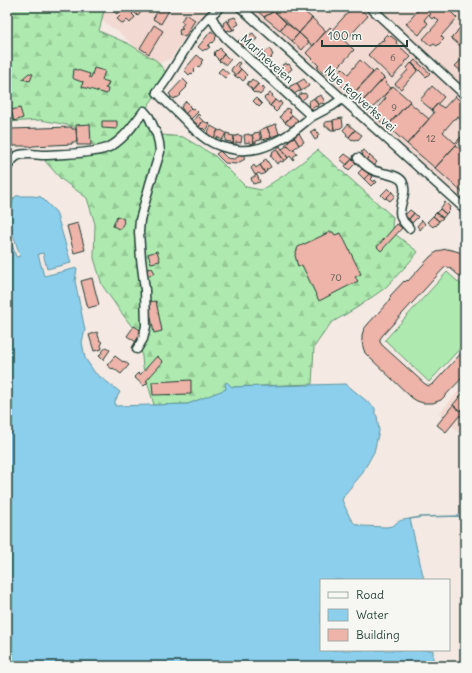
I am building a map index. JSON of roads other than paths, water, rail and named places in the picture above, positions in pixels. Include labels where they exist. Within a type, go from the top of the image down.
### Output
[{"type":"street","points":[[220,7],[201,26],[157,92],[197,132],[213,143],[222,147],[251,150],[271,144],[296,130],[312,117],[342,99]]},
{"type":"street","name":"Nye teglverks vei","points":[[240,7],[465,209]]},
{"type":"street","points":[[370,7],[465,95]]},
{"type":"street","name":"Marineveien","points":[[211,16],[217,27],[226,38],[312,117]]},
{"type":"street","points":[[7,167],[18,156],[27,154],[44,155],[78,153],[107,148],[124,135],[144,111],[149,117],[157,135],[160,152],[140,220],[139,232],[145,290],[146,326],[143,339],[137,349]]},
{"type":"street","points":[[358,158],[372,170],[394,176],[400,179],[403,183],[405,190],[400,216],[409,228]]},
{"type":"water","points":[[16,196],[41,197],[56,212],[71,263],[47,269],[43,253],[38,254],[44,276],[77,268],[75,281],[85,330],[82,342],[85,358],[95,373],[120,392],[115,401],[115,406],[188,404],[226,389],[225,384],[227,382],[232,387],[346,384],[375,408],[379,431],[374,452],[361,475],[345,494],[342,500],[350,518],[355,524],[362,526],[393,526],[400,521],[410,519],[424,579],[320,579],[320,651],[433,651],[433,666],[7,666],[7,238],[12,244],[16,257],[20,256],[7,222],[7,216]]},
{"type":"waterway","points":[[410,519],[421,517],[459,516],[465,519]]}]
